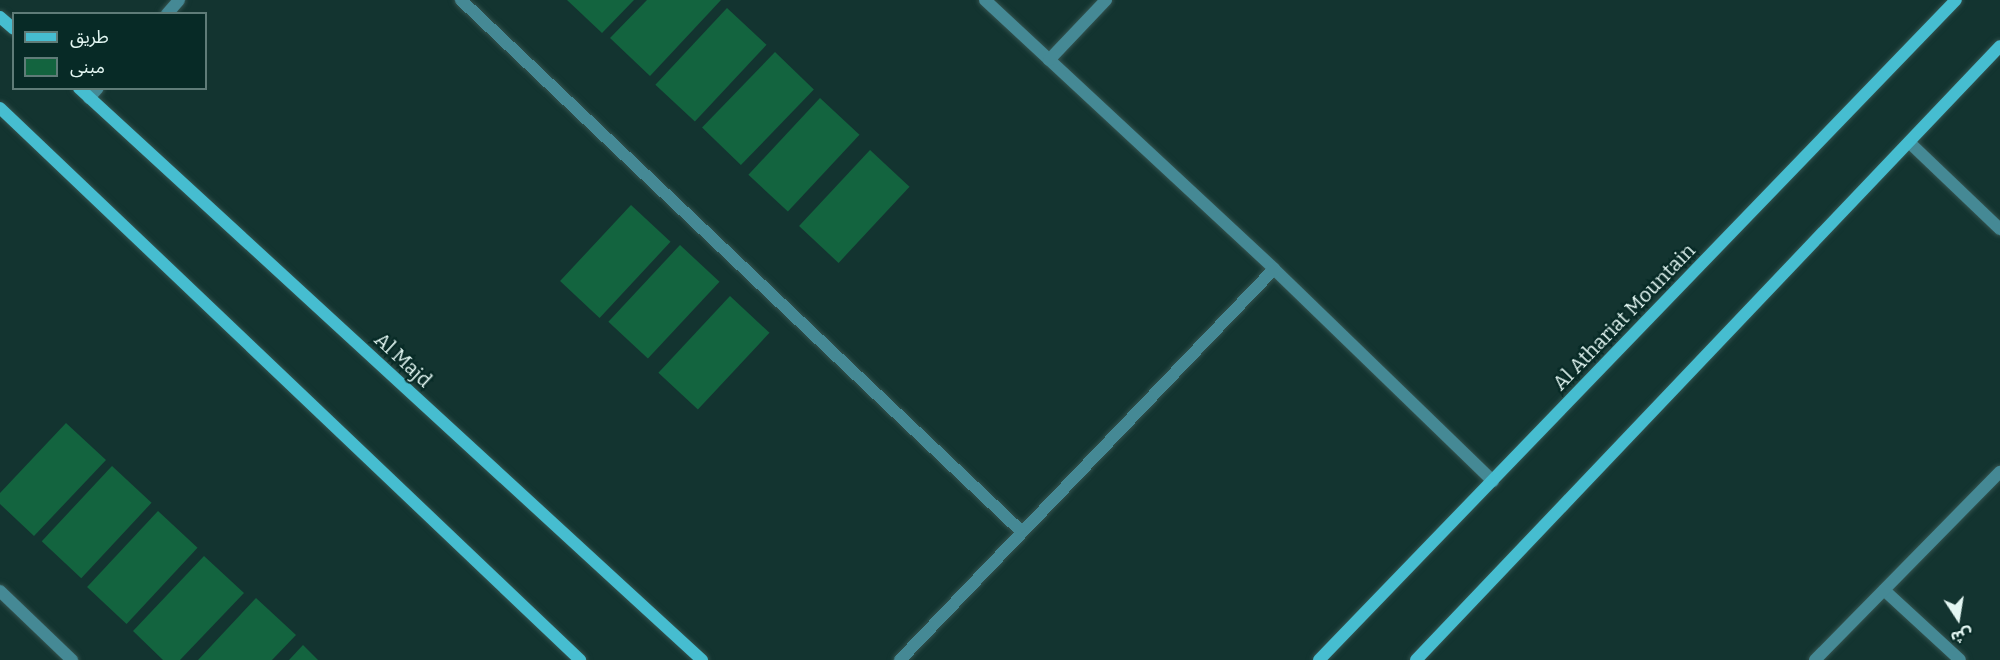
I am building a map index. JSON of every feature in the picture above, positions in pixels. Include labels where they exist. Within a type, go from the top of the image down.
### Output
[{"type":"street","points":[[169,12],[179,0]]},
{"type":"street","points":[[461,0],[1022,532]]},
{"type":"street","points":[[985,0],[1274,269],[1493,481]]},
{"type":"street","points":[[1049,60],[1106,0]]},
{"type":"street","name":"Al Athariat Mountain","points":[[1319,660],[1956,0]]},
{"type":"street","points":[[0,17],[12,27]]},
{"type":"street","points":[[1416,660],[1911,144],[2000,46]]},
{"type":"street","name":"Al Majd","points":[[93,93],[702,660]]},
{"type":"street","points":[[0,108],[580,660]]},
{"type":"street","points":[[1911,144],[2000,229]]},
{"type":"street","points":[[900,660],[1274,269]]},
{"type":"street","points":[[1815,660],[2000,472]]},
{"type":"street","points":[[1884,590],[1960,660]]},
{"type":"street","points":[[0,591],[72,660]]},
{"type":"building","points":[[567,0],[634,0],[602,33]]},
{"type":"building","points":[[647,0],[721,0],[650,76],[610,38]]},
{"type":"building","points":[[727,8],[766,45],[695,122],[655,85]]},
{"type":"building","points":[[775,52],[814,90],[741,165],[702,128]]},
{"type":"building","points":[[820,98],[859,135],[788,212],[748,175]]},
{"type":"building","points":[[870,150],[909,187],[839,263],[799,226]]},
{"type":"building","points":[[631,205],[670,242],[600,318],[560,281]]},
{"type":"building","points":[[680,245],[719,282],[648,359],[608,322]]},
{"type":"building","points":[[730,296],[769,333],[698,410],[658,373]]},
{"type":"building","points":[[66,423],[106,460],[34,536],[0,504],[0,493]]},
{"type":"building","points":[[112,466],[151,503],[81,578],[42,541]]},
{"type":"building","points":[[158,511],[197,548],[127,624],[87,587]]},
{"type":"building","points":[[204,556],[244,593],[180,660],[163,660],[133,631]]},
{"type":"building","points":[[256,598],[296,635],[272,660],[198,660]]},
{"type":"building","points":[[303,645],[318,660],[289,660]]}]
